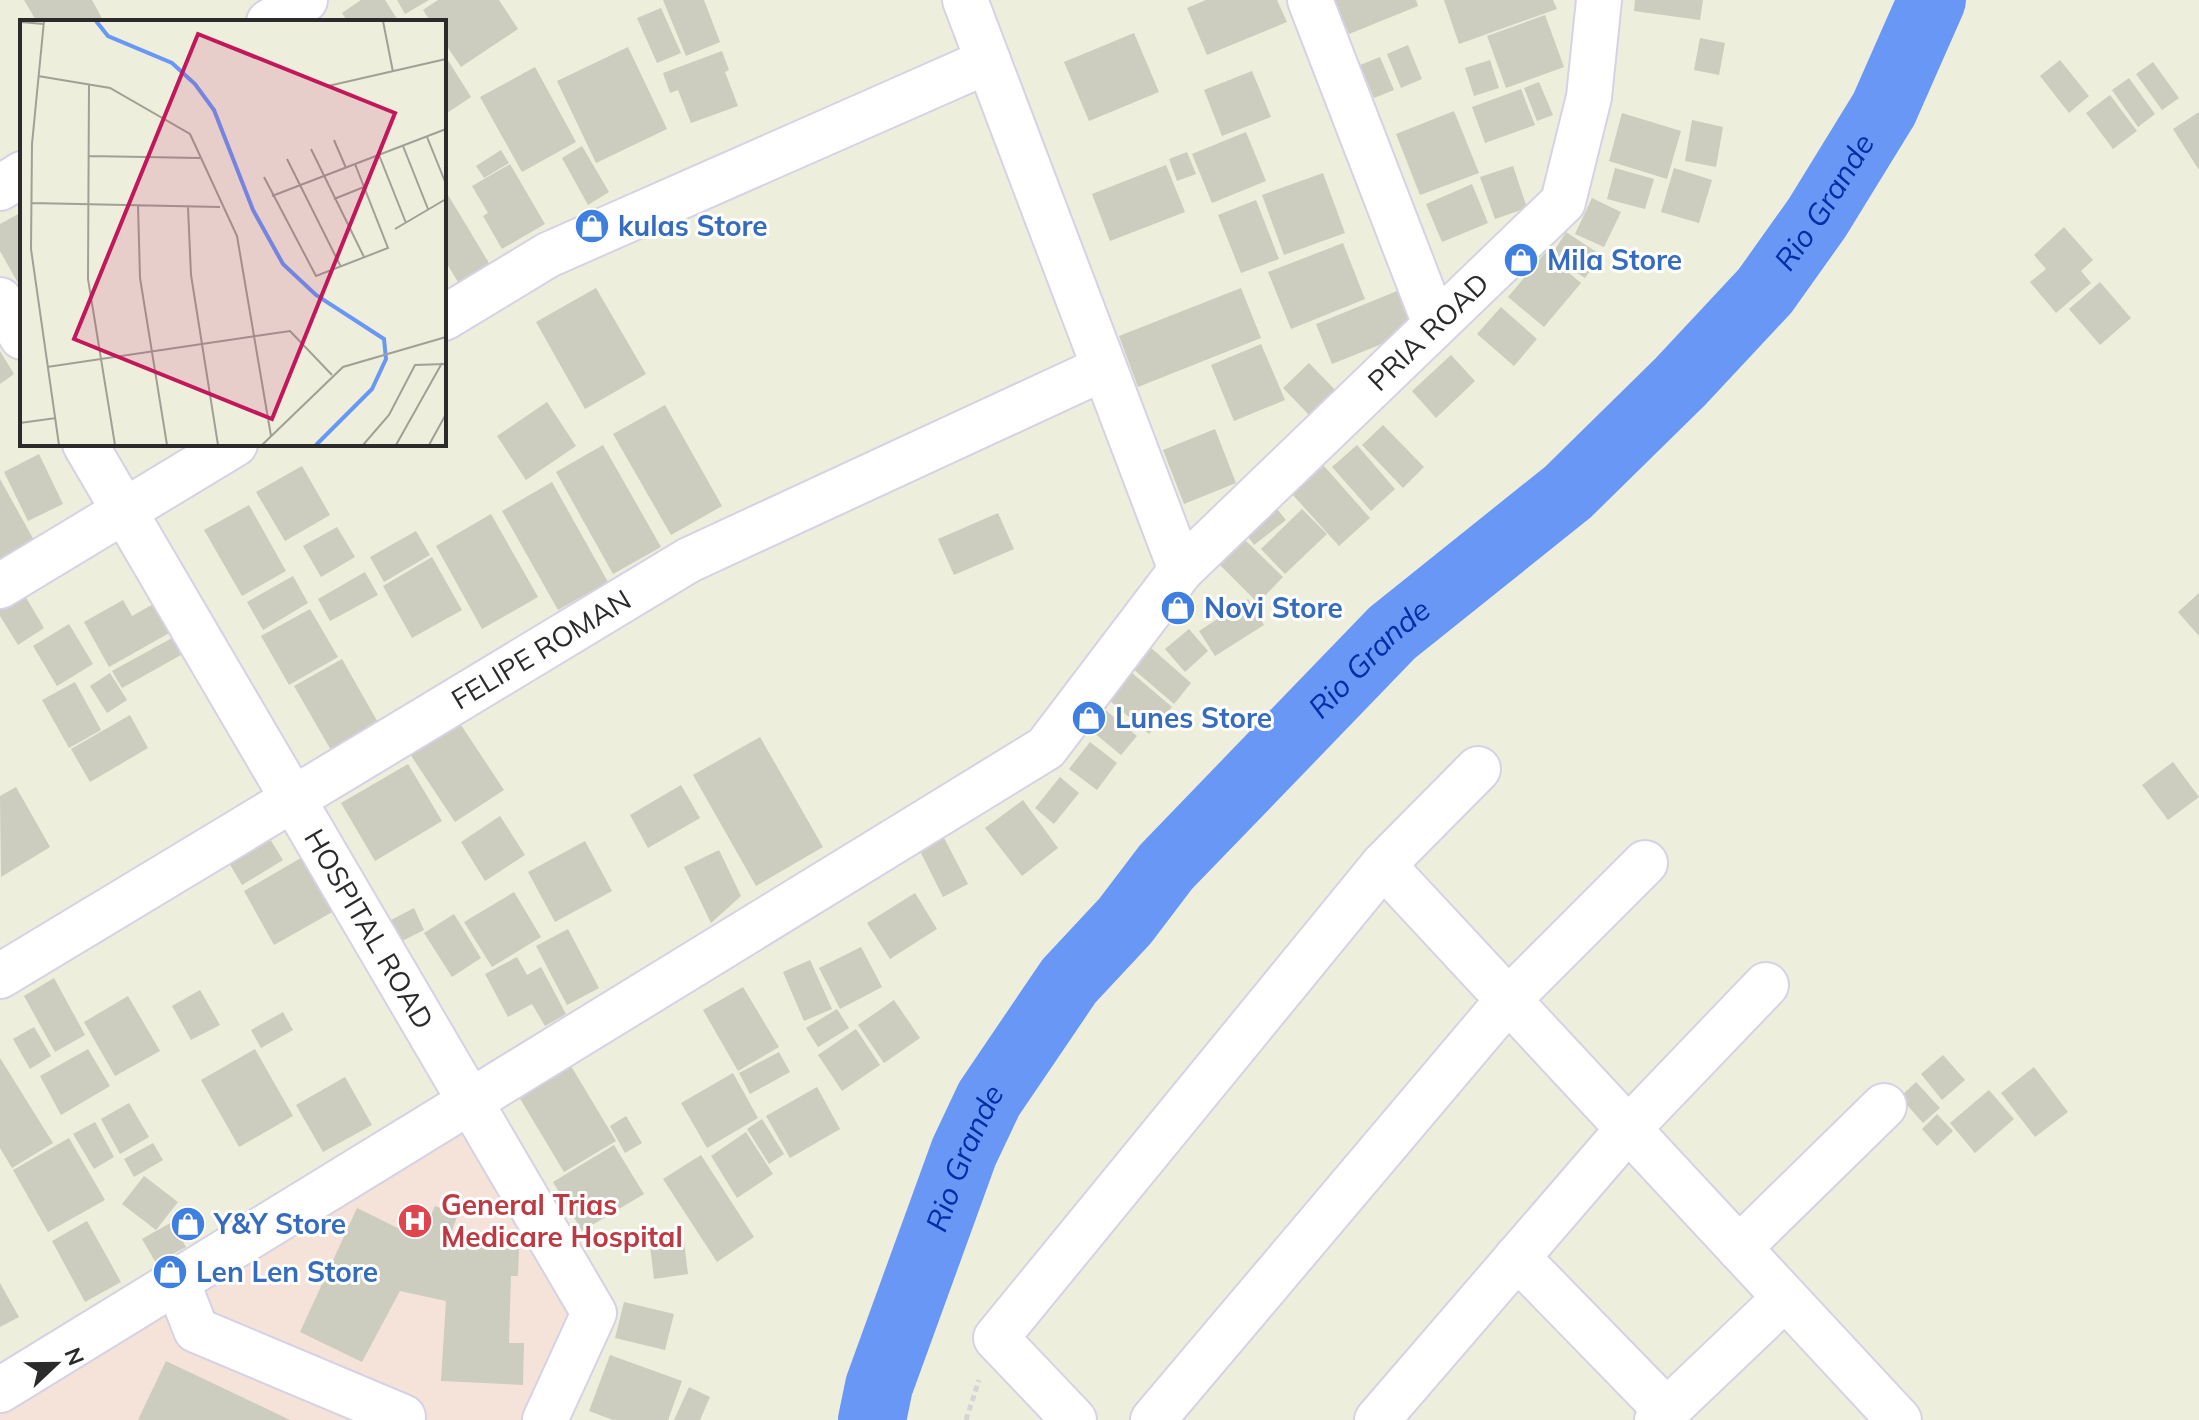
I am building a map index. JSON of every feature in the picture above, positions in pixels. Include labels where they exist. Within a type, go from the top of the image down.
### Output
[{"type":"street","points":[[272,20],[305,0]]},
{"type":"street","points":[[965,0],[1181,570]]},
{"type":"street","points":[[1310,0],[1435,324]]},
{"type":"street","name":"PRIA ROAD","points":[[0,1390],[1046,748],[1181,570],[1563,202],[1589,97],[1599,0]]},
{"type":"street","points":[[446,317],[548,255],[988,61]]},
{"type":"street","points":[[0,188],[20,175]]},
{"type":"street","points":[[0,300],[20,334]]},
{"type":"street","name":"FELIPE ROMAN","points":[[0,976],[689,560],[1104,368]]},
{"type":"street","name":"HOSPITAL ROAD","points":[[86,446],[594,1313],[545,1420]]},
{"type":"street","points":[[0,586],[232,446]]},
{"type":"street","points":[[1074,1420],[996,1338],[1383,865],[1478,769]]},
{"type":"street","points":[[1153,1420],[1508,1000],[1645,863]]},
{"type":"street","points":[[1383,865],[1899,1420]]},
{"type":"street","points":[[1377,1420],[1628,1129],[1766,985]]},
{"type":"street","points":[[1739,1248],[1884,1106]]},
{"type":"street","points":[[1517,1257],[1662,1415],[1785,1298]]},
{"type":"street","points":[[177,1281],[196,1330],[403,1417]]},
{"type":"shaded area","name":"General Trias Medicare Hospital","points":[[464,1124],[579,1317],[529,1420],[0,1420],[0,1412]]},
{"type":"building","points":[[24,0],[92,0],[103,20],[36,20]]},
{"type":"building","points":[[361,0],[385,0],[398,20],[347,20],[342,13]]},
{"type":"building","points":[[397,0],[429,0],[405,14]]},
{"type":"building","points":[[438,0],[499,0],[518,29],[461,67],[446,45],[446,20],[430,20],[423,10]]},
{"type":"building","points":[[663,0],[704,0],[720,42],[686,56]]},
{"type":"building","points":[[1206,0],[1277,0],[1287,22],[1207,55],[1187,8]]},
{"type":"building","points":[[1335,0],[1416,0],[1418,6],[1349,34]]},
{"type":"building","points":[[1444,0],[1553,0],[1557,9],[1459,44]]},
{"type":"building","points":[[1635,0],[1703,0],[1700,20],[1634,11]]},
{"type":"building","points":[[661,8],[681,53],[657,63],[637,18]]},
{"type":"building","points":[[1545,15],[1564,67],[1506,88],[1487,36]]},
{"type":"building","points":[[1134,33],[1159,92],[1089,121],[1064,62]]},
{"type":"building","points":[[1700,38],[1725,43],[1719,75],[1694,70]]},
{"type":"building","points":[[1408,45],[1422,79],[1401,88],[1387,54]]},
{"type":"building","points":[[628,47],[667,129],[596,163],[557,81]]},
{"type":"building","points":[[722,51],[729,70],[725,72],[738,106],[691,123],[678,90],[670,93],[663,73]]},
{"type":"building","points":[[446,57],[471,97],[446,114]]},
{"type":"building","points":[[1380,57],[1394,90],[1374,98],[1360,65]]},
{"type":"building","points":[[1490,60],[1499,88],[1474,96],[1465,68]]},
{"type":"building","points":[[2060,60],[2089,96],[2069,113],[2040,76]]},
{"type":"building","points":[[2153,62],[2179,98],[2162,110],[2136,74]]},
{"type":"building","points":[[535,67],[576,142],[522,172],[480,97]]},
{"type":"building","points":[[1252,71],[1271,117],[1222,136],[1204,90]]},
{"type":"building","points":[[2129,78],[2155,114],[2138,127],[2112,90]]},
{"type":"building","points":[[1539,82],[1553,115],[1537,121],[1524,88]]},
{"type":"building","points":[[1521,89],[1535,125],[1485,143],[1472,107]]},
{"type":"building","points":[[2110,95],[2137,131],[2113,149],[2086,113]]},
{"type":"building","points":[[1454,111],[1479,173],[1420,195],[1396,134]]},
{"type":"building","points":[[2199,112],[2199,170],[2173,129]]},
{"type":"building","points":[[1622,113],[1681,131],[1667,179],[1609,161]]},
{"type":"building","points":[[1692,120],[1723,127],[1716,167],[1685,161]]},
{"type":"building","points":[[1246,132],[1266,181],[1212,203],[1192,154]]},
{"type":"building","points":[[582,146],[609,192],[588,205],[562,158]]},
{"type":"building","points":[[501,150],[509,163],[484,178],[476,166]]},
{"type":"building","points":[[1187,152],[1196,174],[1177,181],[1169,159]]},
{"type":"building","points":[[510,164],[545,224],[502,249],[483,216],[488,213],[472,186]]},
{"type":"building","points":[[1166,165],[1185,212],[1110,241],[1092,194]]},
{"type":"building","points":[[1513,166],[1527,208],[1495,219],[1480,177]]},
{"type":"building","points":[[1615,168],[1654,179],[1645,209],[1607,199]]},
{"type":"building","points":[[1674,168],[1712,180],[1699,223],[1661,212]]},
{"type":"building","points":[[1323,173],[1345,233],[1284,255],[1262,195]]},
{"type":"building","points":[[1472,184],[1488,223],[1442,242],[1426,204]]},
{"type":"building","points":[[446,196],[489,263],[458,282],[446,262]]},
{"type":"building","points":[[1592,198],[1621,212],[1604,247],[1575,234]]},
{"type":"building","points":[[1256,200],[1279,259],[1241,273],[1218,215]]},
{"type":"building","points":[[20,213],[20,286],[0,251],[0,224]]},
{"type":"building","points":[[2064,227],[2093,260],[2081,271],[2091,283],[2056,313],[2030,282],[2046,269],[2034,255]]},
{"type":"building","points":[[1566,232],[1601,255],[1585,278],[1551,256]]},
{"type":"building","points":[[1343,243],[1365,299],[1291,329],[1268,272]]},
{"type":"building","points":[[1545,253],[1581,283],[1544,327],[1508,297]]},
{"type":"building","points":[[2100,282],[2131,318],[2100,345],[2069,309]]},
{"type":"building","points":[[596,288],[646,374],[585,409],[536,322]]},
{"type":"building","points":[[1241,288],[1261,338],[1138,387],[1119,336]]},
{"type":"building","points":[[1397,291],[1414,331],[1332,364],[1316,324]]},
{"type":"building","points":[[1501,307],[1537,339],[1514,366],[1477,334]]},
{"type":"building","points":[[1261,344],[1285,400],[1234,421],[1211,365]]},
{"type":"building","points":[[0,351],[14,374],[0,384]]},
{"type":"building","points":[[1451,355],[1475,381],[1436,418],[1412,391]]},
{"type":"building","points":[[1309,363],[1341,396],[1315,421],[1283,388]]},
{"type":"building","points":[[547,402],[576,446],[526,480],[497,436]]},
{"type":"building","points":[[665,405],[722,506],[671,535],[613,434]]},
{"type":"building","points":[[1383,425],[1424,467],[1403,488],[1362,445]]},
{"type":"building","points":[[1215,429],[1236,483],[1184,504],[1163,450]]},
{"type":"building","points":[[603,445],[661,547],[613,574],[556,472]]},
{"type":"building","points":[[1357,445],[1395,489],[1371,511],[1332,467]]},
{"type":"building","points":[[39,454],[63,504],[28,521],[4,472]]},
{"type":"building","points":[[302,466],[330,515],[285,541],[256,492]]},
{"type":"building","points":[[1324,466],[1370,518],[1339,546],[1292,494]]},
{"type":"building","points":[[0,479],[35,542],[0,561]]},
{"type":"building","points":[[552,482],[608,582],[558,610],[502,511]]},
{"type":"building","points":[[249,505],[286,571],[242,596],[204,530]]},
{"type":"building","points":[[1277,509],[1286,520],[1254,545],[1246,534]]},
{"type":"building","points":[[1302,509],[1327,534],[1285,574],[1261,549]]},
{"type":"building","points":[[998,513],[1014,549],[954,575],[938,539]]},
{"type":"building","points":[[491,514],[538,597],[482,629],[436,546]]},
{"type":"building","points":[[337,527],[355,557],[321,577],[303,546]]},
{"type":"building","points":[[416,531],[430,555],[384,582],[370,557]]},
{"type":"building","points":[[1243,538],[1283,577],[1258,603],[1218,563]]},
{"type":"building","points":[[432,557],[462,610],[412,638],[383,586]]},
{"type":"building","points":[[365,572],[378,595],[330,621],[318,599]]},
{"type":"building","points":[[293,576],[308,603],[263,630],[247,602]]},
{"type":"building","points":[[2199,593],[2199,636],[2178,612]]},
{"type":"building","points":[[24,594],[44,628],[18,645],[0,616],[0,609]]},
{"type":"building","points":[[1248,599],[1264,625],[1215,656],[1199,631]]},
{"type":"building","points":[[123,600],[132,616],[155,603],[171,632],[109,667],[84,622]]},
{"type":"building","points":[[310,609],[338,657],[289,685],[261,636]]},
{"type":"building","points":[[69,624],[93,664],[57,686],[33,646]]},
{"type":"building","points":[[1189,629],[1208,651],[1185,672],[1165,649]]},
{"type":"building","points":[[172,638],[181,655],[122,688],[112,671]]},
{"type":"building","points":[[1150,647],[1191,683],[1174,704],[1132,668]]},
{"type":"building","points":[[342,659],[380,726],[332,752],[294,686]]},
{"type":"building","points":[[110,673],[127,700],[107,713],[90,686]]},
{"type":"building","points":[[1132,673],[1172,707],[1149,734],[1109,700]]},
{"type":"building","points":[[75,682],[101,730],[69,748],[42,700]]},
{"type":"building","points":[[1103,708],[1137,736],[1121,755],[1087,727]]},
{"type":"building","points":[[130,715],[148,748],[90,782],[71,749]]},
{"type":"building","points":[[459,722],[504,790],[455,822],[410,754]]},
{"type":"building","points":[[760,737],[823,847],[756,886],[693,775]]},
{"type":"building","points":[[1090,742],[1117,763],[1097,790],[1069,769]]},
{"type":"building","points":[[2173,762],[2199,797],[2168,820],[2142,785]]},
{"type":"building","points":[[408,764],[442,821],[375,861],[341,803]]},
{"type":"building","points":[[1060,777],[1079,793],[1054,824],[1035,808]]},
{"type":"building","points":[[681,785],[700,818],[648,848],[630,815]]},
{"type":"building","points":[[16,787],[50,847],[1,877],[0,796]]},
{"type":"building","points":[[1023,800],[1058,848],[1022,876],[985,828]]},
{"type":"building","points":[[500,816],[525,855],[485,881],[461,842]]},
{"type":"building","points":[[943,836],[968,884],[943,897],[919,849]]},
{"type":"building","points":[[270,839],[283,860],[242,885],[229,863]]},
{"type":"building","points":[[585,841],[612,891],[555,922],[528,872]]},
{"type":"building","points":[[719,850],[741,896],[711,923],[684,867]]},
{"type":"building","points":[[306,855],[336,910],[274,945],[244,891]]},
{"type":"building","points":[[514,892],[541,937],[492,967],[464,922]]},
{"type":"building","points":[[915,893],[937,929],[890,959],[867,923]]},
{"type":"building","points":[[414,908],[424,930],[402,941],[391,920]]},
{"type":"building","points":[[454,914],[481,958],[452,977],[424,933]]},
{"type":"building","points":[[568,929],[599,988],[567,1005],[536,946]]},
{"type":"building","points":[[861,947],[882,987],[840,1009],[819,968]]},
{"type":"building","points":[[517,957],[527,975],[541,967],[566,1014],[545,1026],[532,1004],[508,1017],[485,974]]},
{"type":"building","points":[[810,960],[832,1009],[804,1021],[783,972]]},
{"type":"building","points":[[54,978],[85,1035],[55,1052],[24,996]]},
{"type":"building","points":[[743,987],[779,1047],[738,1071],[703,1010]]},
{"type":"building","points":[[200,990],[220,1025],[191,1040],[172,1006]]},
{"type":"building","points":[[128,996],[160,1051],[115,1076],[84,1022]]},
{"type":"building","points":[[894,1000],[920,1038],[884,1063],[858,1025]]},
{"type":"building","points":[[837,1009],[849,1028],[818,1047],[806,1028]]},
{"type":"building","points":[[283,1012],[293,1030],[261,1048],[251,1030]]},
{"type":"building","points":[[34,1027],[51,1056],[30,1069],[13,1039]]},
{"type":"building","points":[[856,1029],[880,1065],[842,1091],[818,1055]]},
{"type":"building","points":[[88,1049],[110,1086],[61,1115],[40,1076]]},
{"type":"building","points":[[255,1049],[293,1116],[239,1147],[201,1080]]},
{"type":"building","points":[[779,1052],[790,1072],[750,1094],[739,1073]]},
{"type":"building","points":[[1943,1055],[1965,1080],[1942,1100],[1921,1074]]},
{"type":"building","points":[[0,1058],[53,1143],[12,1168],[0,1148]]},
{"type":"building","points":[[571,1066],[616,1141],[564,1172],[519,1097]]},
{"type":"building","points":[[2034,1067],[2068,1112],[2035,1137],[2001,1093]]},
{"type":"building","points":[[733,1073],[758,1118],[707,1148],[681,1103]]},
{"type":"building","points":[[345,1077],[372,1125],[323,1152],[296,1105]]},
{"type":"building","points":[[1916,1082],[1940,1108],[1923,1123],[1900,1097]]},
{"type":"building","points":[[817,1087],[840,1129],[790,1158],[766,1116]]},
{"type":"building","points":[[1989,1090],[2014,1119],[1975,1153],[1950,1123]]},
{"type":"building","points":[[129,1103],[149,1137],[120,1154],[101,1119]]},
{"type":"building","points":[[1937,1114],[1953,1131],[1937,1146],[1922,1129]]},
{"type":"building","points":[[626,1116],[642,1143],[625,1153],[610,1126]]},
{"type":"building","points":[[762,1119],[784,1154],[769,1164],[747,1129]]},
{"type":"building","points":[[95,1122],[114,1157],[94,1169],[73,1134]]},
{"type":"building","points":[[746,1132],[773,1174],[737,1198],[711,1156]]},
{"type":"building","points":[[69,1138],[105,1200],[48,1232],[13,1170]]},
{"type":"building","points":[[153,1143],[163,1160],[134,1177],[124,1159]]},
{"type":"building","points":[[614,1145],[644,1194],[582,1231],[553,1182]]},
{"type":"building","points":[[701,1155],[754,1237],[717,1262],[663,1179]]},
{"type":"building","points":[[144,1176],[178,1202],[156,1230],[122,1204]]},
{"type":"building","name":"General Trias Medicare Hospital","points":[[435,1206],[458,1214],[447,1245],[519,1249],[518,1276],[511,1276],[509,1343],[524,1343],[523,1385],[441,1381],[446,1301],[400,1291],[362,1362],[300,1332],[357,1208],[420,1239]]},
{"type":"building","points":[[87,1221],[121,1282],[85,1302],[52,1241]]},
{"type":"building","points":[[172,1222],[186,1247],[156,1263],[142,1239]]},
{"type":"building","points":[[683,1233],[688,1274],[654,1279],[649,1237]]},
{"type":"building","points":[[0,1283],[19,1317],[0,1327]]},
{"type":"building","points":[[624,1302],[674,1314],[665,1350],[615,1338]]},
{"type":"building","points":[[610,1355],[682,1381],[668,1420],[613,1420],[589,1411]]},
{"type":"building","points":[[166,1361],[290,1420],[138,1420]]},
{"type":"building","points":[[689,1387],[710,1397],[700,1420],[674,1420]]},
{"type":"waterway","name":"Rio Grande","points":[[872,1420],[879,1386],[964,1152],[989,1099],[1069,981],[1125,921],[1166,867],[1392,633],[1568,492],[1680,382],[1765,291],[1817,218],[1884,109],[1932,0]]},
{"type":"place","name":"kulas Store","points":[[592,226]]},
{"type":"place","name":"Mila Store","points":[[1521,260]]},
{"type":"place","name":"Novi Store","points":[[1178,608]]},
{"type":"place","name":"Lunes Store","points":[[1089,718]]},
{"type":"place","name":"General Trias Medicare Hospital","points":[[415,1221]]},
{"type":"place","name":"Y&Y Store","points":[[188,1224]]},
{"type":"place","name":"Len Len Store","points":[[170,1272]]}]
